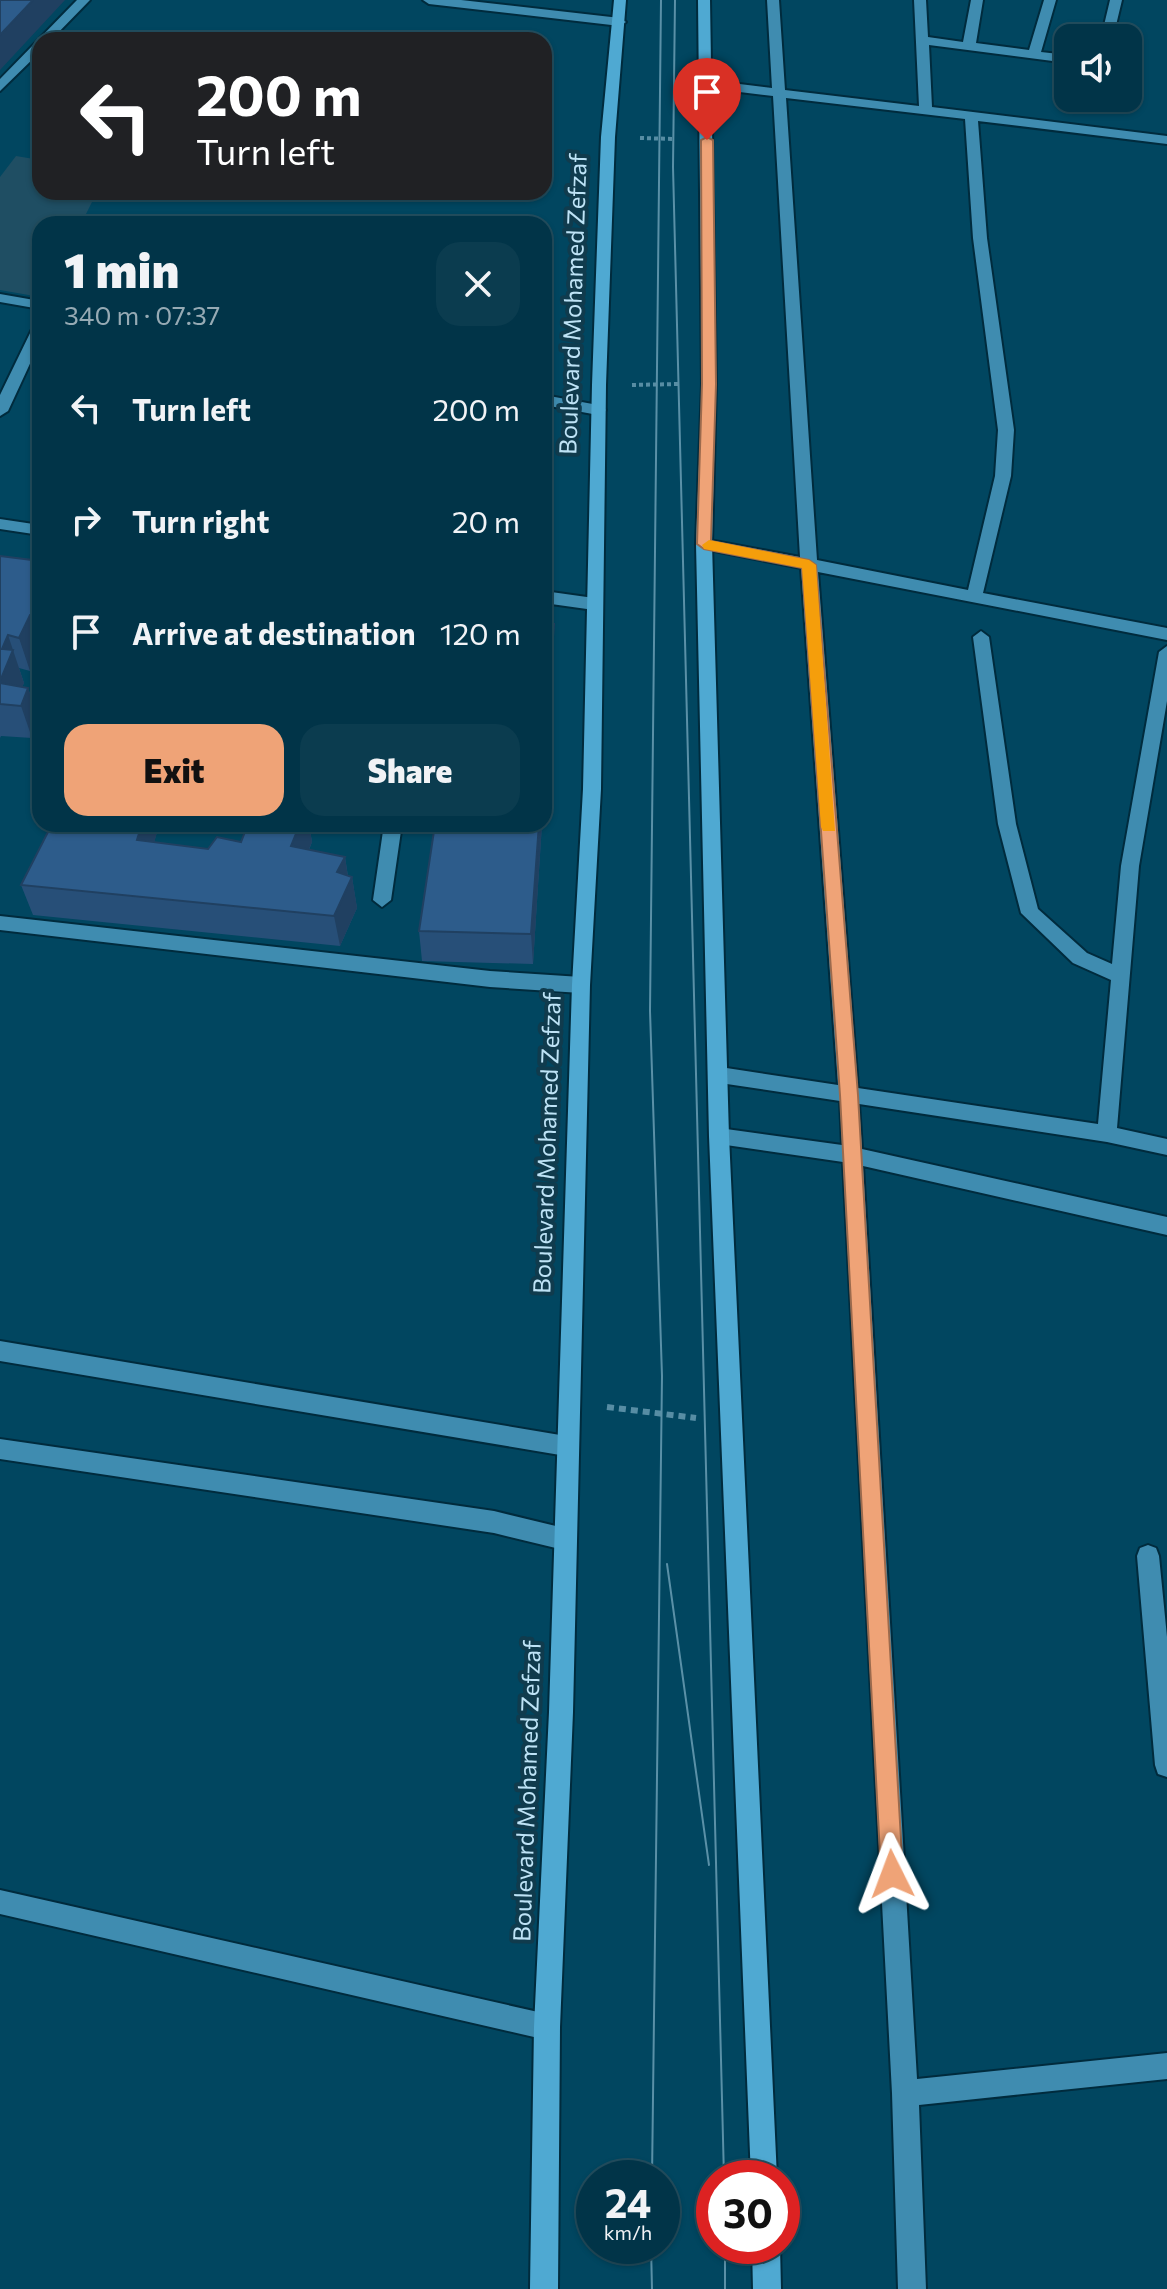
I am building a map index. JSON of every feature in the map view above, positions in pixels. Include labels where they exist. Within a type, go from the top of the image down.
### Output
[{"type":"main road","name":"Boulevard Mohamed Zefzaf","points":[[544,2289],[547,2027],[581,985],[592,789],[598,410],[608,137],[620,0]]},
{"type":"main road","points":[[704,0],[709,384],[704,544],[720,1075],[719,1136],[763,2160]]},
{"type":"main road","points":[[766,2264],[767,2289]]},
{"type":"street","points":[[52,32],[84,0]]},
{"type":"street","points":[[429,0],[620,22]]},
{"type":"street","points":[[773,0],[809,565],[849,1095],[905,2093],[912,2289]]},
{"type":"street","points":[[920,0],[926,111]]},
{"type":"street","points":[[969,46],[977,0]]},
{"type":"street","points":[[1034,55],[1050,0]]},
{"type":"street","points":[[1110,24],[1116,0]]},
{"type":"street","points":[[922,40],[1054,57]]},
{"type":"street","points":[[0,87],[32,53]]},
{"type":"street","points":[[707,84],[1167,140]]},
{"type":"street","points":[[971,116],[980,238],[1006,430],[1003,476],[974,597]]},
{"type":"street","points":[[0,298],[32,304]]},
{"type":"street","points":[[0,411],[32,344]]},
{"type":"street","points":[[552,401],[598,410]]},
{"type":"street","points":[[0,524],[32,529]]},
{"type":"street","points":[[704,544],[1167,634]]},
{"type":"street","points":[[552,598],[594,604]]},
{"type":"street","points":[[981,637],[1007,824],[1030,913],[1053,937],[1080,958],[1120,976]]},
{"type":"street","points":[[1107,1134],[1130,866],[1167,652]]},
{"type":"street","points":[[382,900],[392,832]]},
{"type":"street","points":[[0,923],[490,979],[581,985]]},
{"type":"street","points":[[720,1075],[1107,1134],[1167,1147]]},
{"type":"street","points":[[719,1136],[850,1155],[1167,1226]]},
{"type":"street","points":[[0,1351],[566,1446]]},
{"type":"street","points":[[0,1449],[494,1522],[564,1539]]},
{"type":"street","points":[[1148,1556],[1160,1621],[1167,1765]]},
{"type":"street","points":[[0,1902],[547,2027]]},
{"type":"street","points":[[905,2093],[1167,2066]]},
{"type":"path","points":[[608,137],[707,140]]},
{"type":"path","points":[[599,385],[709,384]]},
{"type":"path","points":[[568,1402],[729,1422]]},
{"type":"shaded area","points":[[16,156],[32,159],[32,200],[93,200],[85,216],[32,216],[32,296],[0,290],[0,177]]},
{"type":"building","points":[[0,0],[33,0],[0,35]]},
{"type":"building","points":[[0,556],[32,560],[32,615],[19,638],[8,635],[2,649],[13,650],[0,681]]},
{"type":"building","points":[[0,683],[28,688],[21,706],[0,704]]},
{"type":"building","points":[[48,832],[140,832],[137,840],[208,849],[217,837],[241,842],[245,832],[297,832],[291,846],[345,857],[337,872],[352,877],[334,916],[21,885]]},
{"type":"building","points":[[434,832],[538,832],[531,934],[419,931]]},
{"type":"tram line","points":[[652,2160],[662,1376],[650,1011],[661,0]]},
{"type":"tram line","points":[[675,0],[673,167],[724,2160]]},
{"type":"tram line","points":[[667,1564],[709,1865]]},
{"type":"tram line","points":[[651,2264],[652,2289]]},
{"type":"tram line","points":[[725,2264],[725,2289]]},
{"type":"slow traffic","points":[[709,545],[809,565],[829,827]]},
{"type":"route","points":[[707,140],[709,384],[704,544],[809,565],[849,1095],[892,1874]]}]
